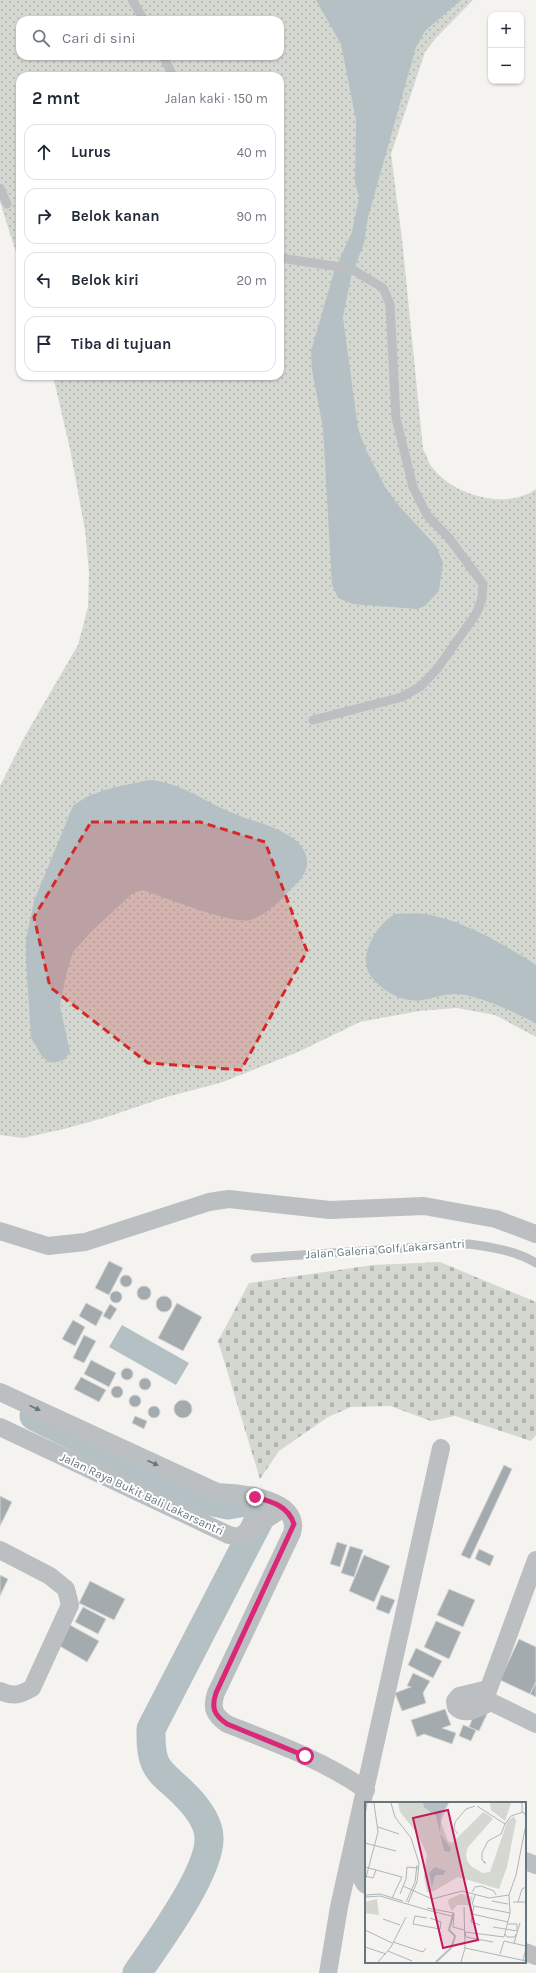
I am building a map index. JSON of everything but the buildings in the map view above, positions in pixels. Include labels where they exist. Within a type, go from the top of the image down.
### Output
[{"type":"street","points":[[0,1231],[48,1246],[85,1242],[209,1202],[229,1199],[330,1210],[424,1206],[496,1219],[536,1234]]},
{"type":"street","points":[[0,1392],[217,1492],[244,1494],[271,1501],[279,1510],[292,1516],[294,1524],[292,1533],[216,1693],[213,1710],[218,1718],[227,1724],[311,1758],[342,1774],[366,1790]]},
{"type":"street","name":"Jalan Raya Bukit Bali Lakarsantri","points":[[0,1427],[229,1535],[238,1537],[279,1510]]},
{"type":"street","points":[[328,1973],[339,1907],[441,1448]]},
{"type":"street","points":[[0,1550],[50,1576],[66,1589],[70,1605],[32,1688],[20,1695],[7,1694],[0,1691]]},
{"type":"street","points":[[536,1560],[532,1578],[488,1696],[536,1724]]},
{"type":"street","points":[[365,1852],[361,1870],[361,1879],[365,1884]]},
{"type":"street","points":[[526,1861],[536,1865]]},
{"type":"street","points":[[526,1952],[536,1956]]},
{"type":"lane","points":[[132,0],[142,16]]},
{"type":"lane","points":[[165,60],[170,72]]},
{"type":"lane","points":[[0,188],[7,204]]},
{"type":"lane","points":[[284,259],[334,266],[355,272],[383,288],[390,304],[396,418],[413,487],[427,514],[449,538],[483,584],[482,599],[472,620],[437,669],[421,686],[402,697],[313,720]]},
{"type":"lane","name":"Jalan Galeria Golf Lakarsantri","points":[[255,1258],[470,1244],[492,1247],[529,1259],[536,1263]]},
{"type":"highlighted area","points":[[91,822],[200,822],[265,842],[307,951],[241,1070],[148,1063],[50,987],[34,917]]},
{"type":"green space","points":[[0,0],[473,0],[435,39],[425,52],[391,154],[402,239],[423,449],[431,466],[440,476],[452,485],[480,497],[510,499],[524,496],[536,489],[536,1037],[495,1015],[457,1008],[419,1011],[360,1022],[298,1052],[223,1082],[163,1098],[107,1117],[64,1129],[23,1138],[0,1135],[0,786],[25,736],[78,645],[88,607],[89,572],[85,530],[70,449],[54,380],[284,380],[284,72],[16,72],[16,252],[0,202]]},
{"type":"green space","points":[[440,1262],[536,1302],[536,1435],[531,1441],[455,1416],[431,1421],[390,1406],[351,1407],[328,1417],[279,1451],[260,1479],[218,1341],[249,1283],[373,1265]]},
{"type":"shaded area","points":[[316,0],[461,0],[425,31],[416,47],[368,217],[364,243],[351,277],[343,317],[358,429],[367,452],[385,487],[399,506],[436,546],[443,563],[439,591],[425,606],[417,609],[353,604],[338,598],[332,585],[323,428],[312,370],[311,351],[334,272],[352,232],[359,197],[355,182],[356,120],[341,44]]},
{"type":"shaded area","points":[[149,780],[183,789],[224,809],[274,828],[289,836],[304,850],[307,858],[305,872],[297,884],[273,906],[256,918],[250,920],[241,920],[214,915],[143,890],[133,893],[91,932],[73,952],[66,975],[60,1006],[70,1052],[65,1059],[57,1062],[48,1062],[41,1055],[31,1037],[26,939],[34,901],[73,806],[81,800],[99,792]]},
{"type":"shaded area","points":[[396,914],[424,914],[453,921],[497,941],[536,965],[536,1023],[492,1003],[474,997],[460,994],[449,994],[416,1001],[396,996],[384,989],[369,973],[366,965],[366,957],[375,934],[387,920]]},
{"type":"shaded area","points":[[122,1325],[189,1363],[176,1385],[109,1347]]},
{"type":"waterway","points":[[34,1416],[201,1499],[228,1505],[252,1501]]},
{"type":"waterway","points":[[137,1973],[169,1926],[192,1887],[201,1869],[207,1851],[209,1837],[204,1820],[197,1809],[189,1799],[163,1774],[154,1761],[151,1743],[151,1729],[260,1518]]},
{"type":"route","points":[[255,1497],[271,1501],[284,1508],[292,1516],[294,1524],[292,1533],[216,1693],[213,1710],[218,1718],[227,1724],[305,1756]]}]
